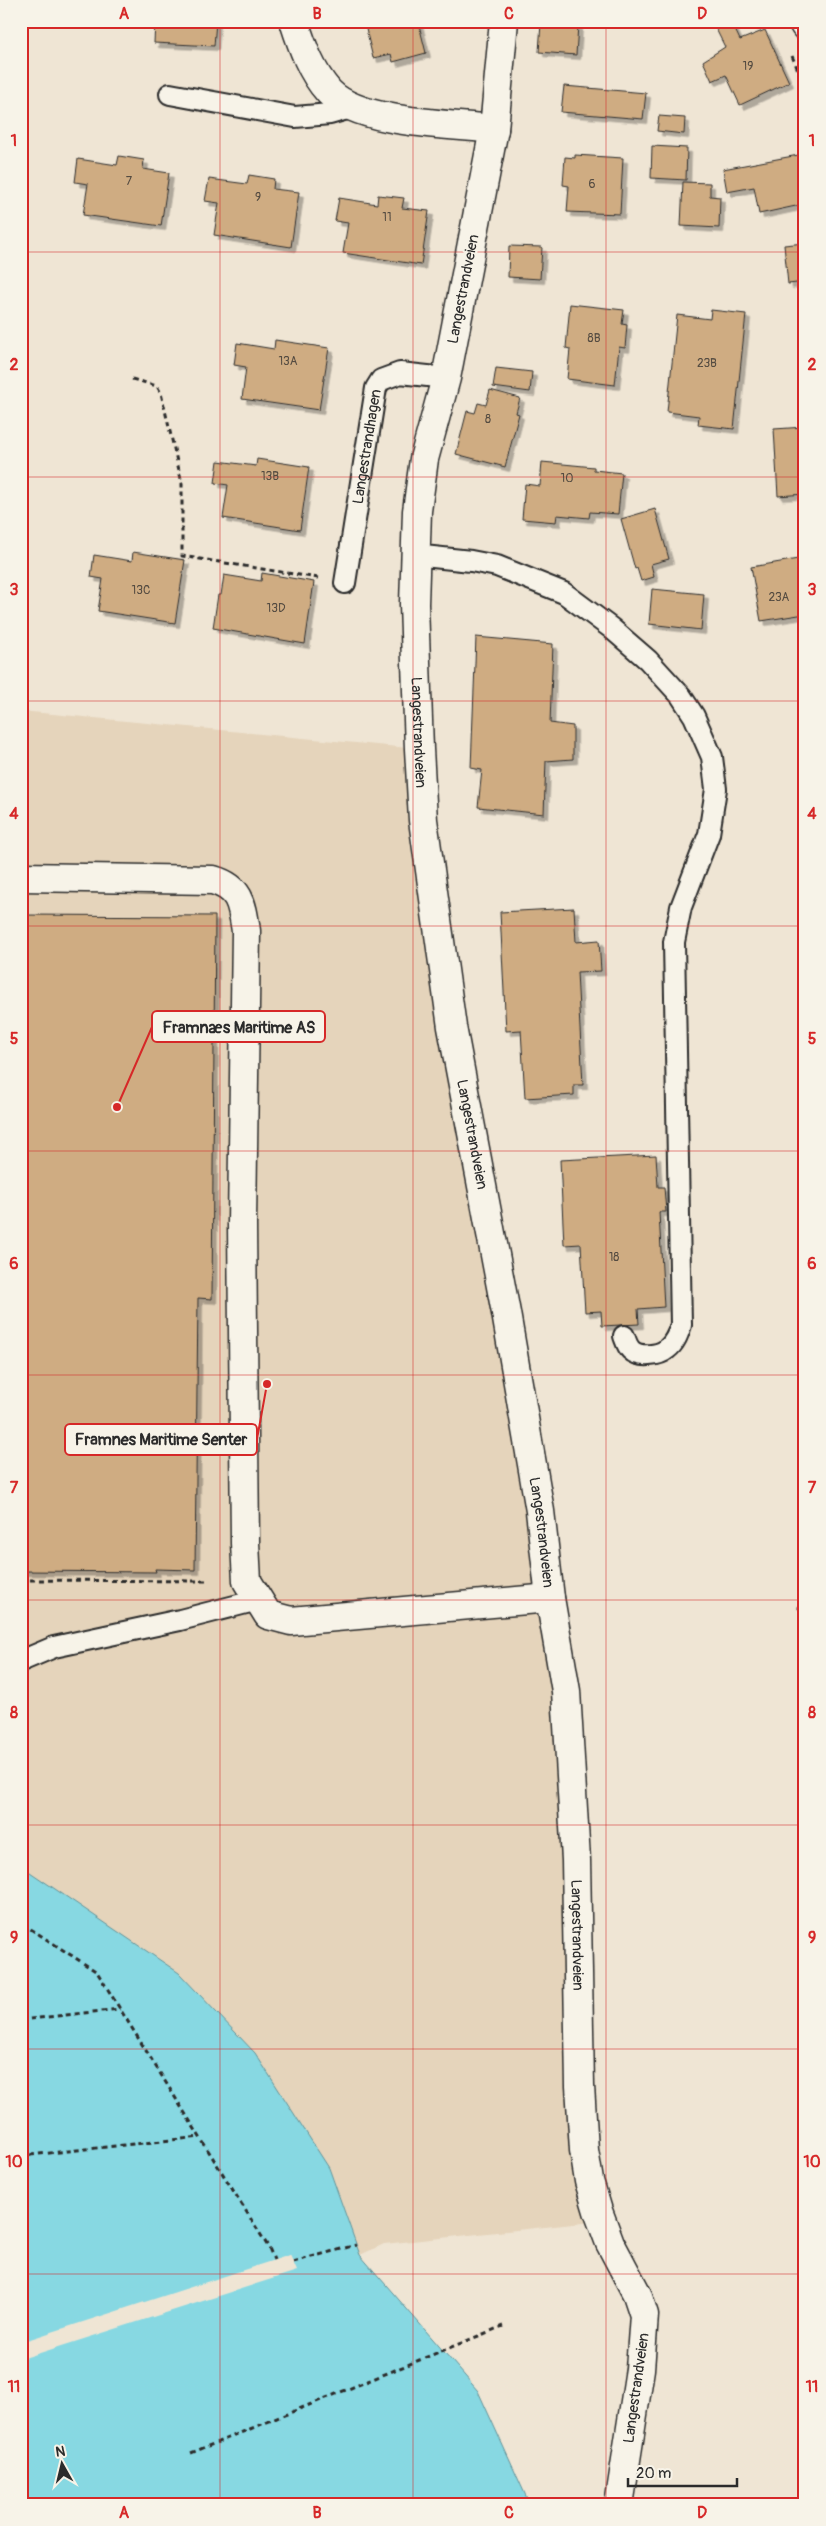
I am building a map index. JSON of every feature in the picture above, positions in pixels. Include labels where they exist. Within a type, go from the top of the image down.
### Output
[{"type":"street","points":[[294,21],[304,55],[330,92],[351,108],[381,116],[494,129]]},
{"type":"street","name":"Langestrandveien","points":[[504,21],[494,129],[446,378],[424,460],[416,511],[414,555],[419,749],[424,820],[454,1037],[506,1312],[540,1511],[550,1598],[566,1691],[576,1860],[580,2086],[584,2150],[589,2181],[598,2211],[610,2243],[637,2294],[644,2316],[640,2369],[619,2505]]},
{"type":"street","points":[[802,21],[805,26]]},
{"type":"street","points":[[21,877],[214,880],[229,884],[241,904],[246,931],[242,1224],[252,1591],[268,1615],[290,1621],[550,1598]]},
{"type":"lane","points":[[170,94],[295,117],[330,114],[351,108]]},
{"type":"lane","name":"Langestrandhagen","points":[[345,583],[376,388],[381,380],[400,373],[446,378]]},
{"type":"lane","points":[[414,555],[471,561],[497,566],[564,593],[611,628],[661,673],[694,716],[712,757],[716,789],[713,820],[681,908],[674,942],[681,1325],[671,1345],[658,1354],[643,1355],[634,1353],[629,1348],[624,1336]]},
{"type":"lane","points":[[21,1661],[54,1647],[180,1620],[252,1591]]},
{"type":"path","points":[[132,379],[157,386],[161,393],[182,483],[182,556],[345,583]]},
{"type":"path","points":[[21,1580],[252,1591]]},
{"type":"path","points":[[23,1924],[98,1972],[269,2248],[274,2260]]},
{"type":"path","points":[[21,2020],[120,2009]]},
{"type":"path","points":[[21,2156],[200,2137]]},
{"type":"path","points":[[293,2262],[356,2245]]},
{"type":"path","points":[[191,2453],[502,2326]]},
{"type":"shaded area","points":[[21,711],[419,749],[550,1598],[602,2221],[384,2244],[360,2255],[329,2168],[27,1870],[23,1924],[21,1924]]},
{"type":"water","points":[[27,1870],[179,1973],[255,2053],[329,2168],[360,2255],[478,2391],[530,2505],[21,2505],[21,1924],[23,1924]]},
{"type":"pier","points":[[290,2255],[297,2271],[21,2359],[21,2342]]},
{"type":"building","points":[[155,21],[216,21],[214,46],[154,43]]},
{"type":"building","points":[[364,21],[418,21],[426,53],[393,62],[391,54],[373,58]]},
{"type":"building","points":[[712,21],[731,21],[740,40],[765,30],[789,82],[740,105],[726,75],[712,81],[703,61],[725,47]]},
{"type":"building","points":[[541,23],[578,25],[576,55],[539,52]]},
{"type":"building","points":[[564,86],[646,93],[643,119],[561,112]]},
{"type":"building","points":[[659,116],[685,118],[684,134],[657,131]]},
{"type":"building","points":[[652,146],[687,148],[686,180],[651,178]]},
{"type":"building","points":[[804,154],[805,204],[759,214],[754,187],[727,192],[723,169]]},
{"type":"building","points":[[575,155],[623,158],[620,214],[567,212],[569,186],[563,185],[565,157],[575,158]]},
{"type":"building","points":[[119,156],[144,160],[143,169],[169,173],[161,226],[83,215],[88,184],[75,182],[78,159],[117,165]]},
{"type":"building","points":[[249,175],[274,179],[273,189],[299,192],[291,247],[214,235],[219,203],[205,201],[209,179],[247,184]]},
{"type":"building","points":[[683,182],[710,183],[710,196],[720,197],[719,228],[681,226]]},
{"type":"building","points":[[378,195],[404,198],[402,208],[429,211],[421,265],[343,253],[348,223],[335,221],[339,198],[377,204]]},
{"type":"building","points":[[805,243],[805,282],[788,284],[784,245]]},
{"type":"building","points":[[509,246],[542,247],[540,279],[508,277]]},
{"type":"building","points":[[570,304],[624,310],[622,324],[627,325],[625,348],[619,347],[615,385],[567,379],[570,349],[566,348]]},
{"type":"building","points":[[711,310],[746,314],[734,429],[698,425],[699,416],[667,412],[677,315],[710,319]]},
{"type":"building","points":[[275,340],[329,348],[319,410],[242,399],[246,367],[234,365],[237,343],[274,349]]},
{"type":"building","points":[[496,368],[532,372],[530,392],[493,387]]},
{"type":"building","points":[[490,390],[520,398],[516,413],[519,414],[505,467],[456,454],[467,411],[475,413],[478,403],[486,405]]},
{"type":"building","points":[[805,427],[805,494],[778,496],[774,429]]},
{"type":"building","points":[[257,459],[309,467],[300,530],[223,518],[228,485],[215,483],[218,461],[256,466]]},
{"type":"building","points":[[542,462],[594,467],[594,470],[622,473],[618,514],[590,512],[589,518],[557,515],[556,522],[522,519],[525,484],[540,486]]},
{"type":"building","points":[[655,509],[669,559],[651,564],[654,577],[641,581],[637,568],[635,569],[621,519]]},
{"type":"building","points":[[133,552],[185,560],[175,623],[98,611],[103,579],[91,577],[94,555],[132,561]]},
{"type":"building","points":[[798,559],[801,579],[805,579],[805,614],[761,621],[751,567]]},
{"type":"building","points":[[262,573],[314,582],[305,644],[213,628],[218,595],[221,595],[224,575],[261,581]]},
{"type":"building","points":[[652,589],[704,594],[701,630],[649,624]]},
{"type":"building","points":[[476,637],[553,644],[550,723],[573,726],[573,759],[546,761],[544,814],[478,807],[482,770],[471,768]]},
{"type":"building","points":[[574,908],[576,942],[599,940],[601,971],[577,972],[583,1085],[574,1085],[574,1095],[525,1098],[521,1030],[506,1031],[500,912]]},
{"type":"building","points":[[21,915],[215,916],[212,1299],[198,1298],[195,1570],[155,1569],[156,1572],[21,1571]]},
{"type":"building","points":[[656,1155],[658,1187],[664,1187],[666,1212],[659,1212],[664,1307],[638,1309],[639,1324],[602,1326],[601,1311],[585,1312],[581,1244],[564,1245],[560,1160]]},
{"type":"building","points":[[800,1589],[805,1589],[805,1610],[798,1609]]},
{"type":"place","name":"Framnæs Maritime AS","points":[[117,1107]]},
{"type":"place","name":"Framnes Maritime Senter","points":[[267,1384]]}]
